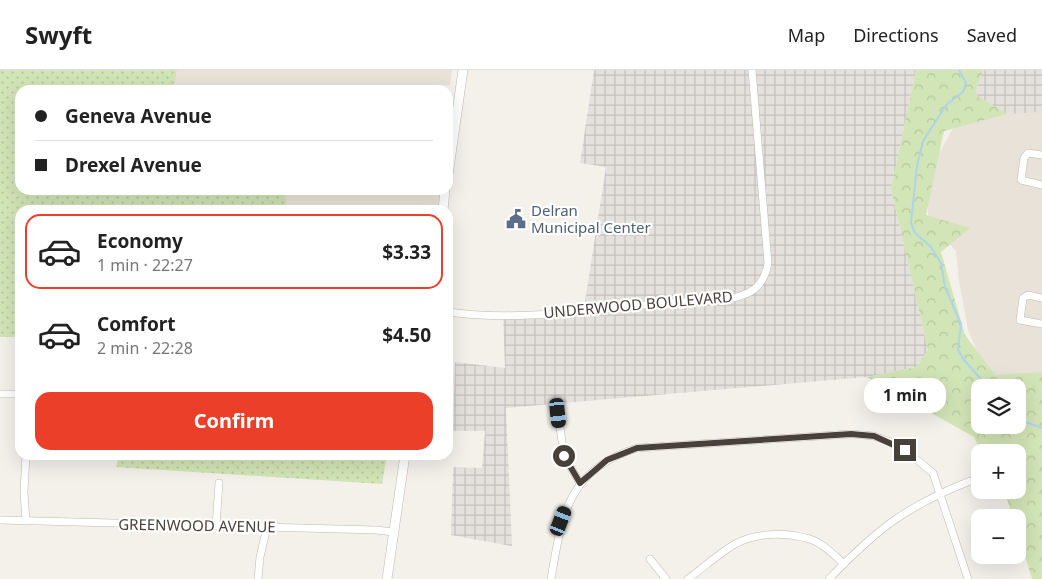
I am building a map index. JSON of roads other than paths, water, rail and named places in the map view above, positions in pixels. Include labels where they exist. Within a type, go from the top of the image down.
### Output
[{"type":"street","points":[[453,140],[463,70]]},
{"type":"street","name":"UNDERWOOD BOULEVARD","points":[[453,312],[490,316],[712,300],[738,296],[756,288],[762,281],[768,263],[752,70]]},
{"type":"street","points":[[1042,156],[1028,153],[1024,158],[1021,180],[1042,185]]},
{"type":"street","points":[[1042,298],[1028,296],[1023,298],[1020,320],[1042,324]]},
{"type":"street","points":[[0,394],[15,394]]},
{"type":"street","points":[[558,413],[564,456],[580,483]]},
{"type":"street","points":[[551,579],[561,521],[569,501],[580,483],[607,460],[637,448],[851,434],[874,436],[905,450],[933,473],[968,579]]},
{"type":"street","points":[[26,460],[24,492],[26,520]]},
{"type":"street","points":[[387,579],[404,460]]},
{"type":"street","points":[[829,579],[887,523],[940,492],[970,480]]},
{"type":"street","points":[[216,526],[219,483]]},
{"type":"street","name":"GREENWOOD AVENUE","points":[[0,520],[394,532]]},
{"type":"street","points":[[258,579],[260,557],[267,527]]},
{"type":"street","points":[[688,579],[734,544],[751,537],[770,534],[807,538],[826,548],[844,564]]},
{"type":"street","points":[[650,559],[666,579]]},
{"type":"waterway","points":[[959,70],[966,83],[963,92],[947,104],[923,141],[917,166],[911,223],[915,233],[931,247],[941,263],[945,287],[961,324],[958,350],[964,360],[981,379]]},
{"type":"waterway","points":[[1026,422],[1042,428]]},
{"type":"place","name":"Delran Municipal Center","points":[[516,219]]}]
